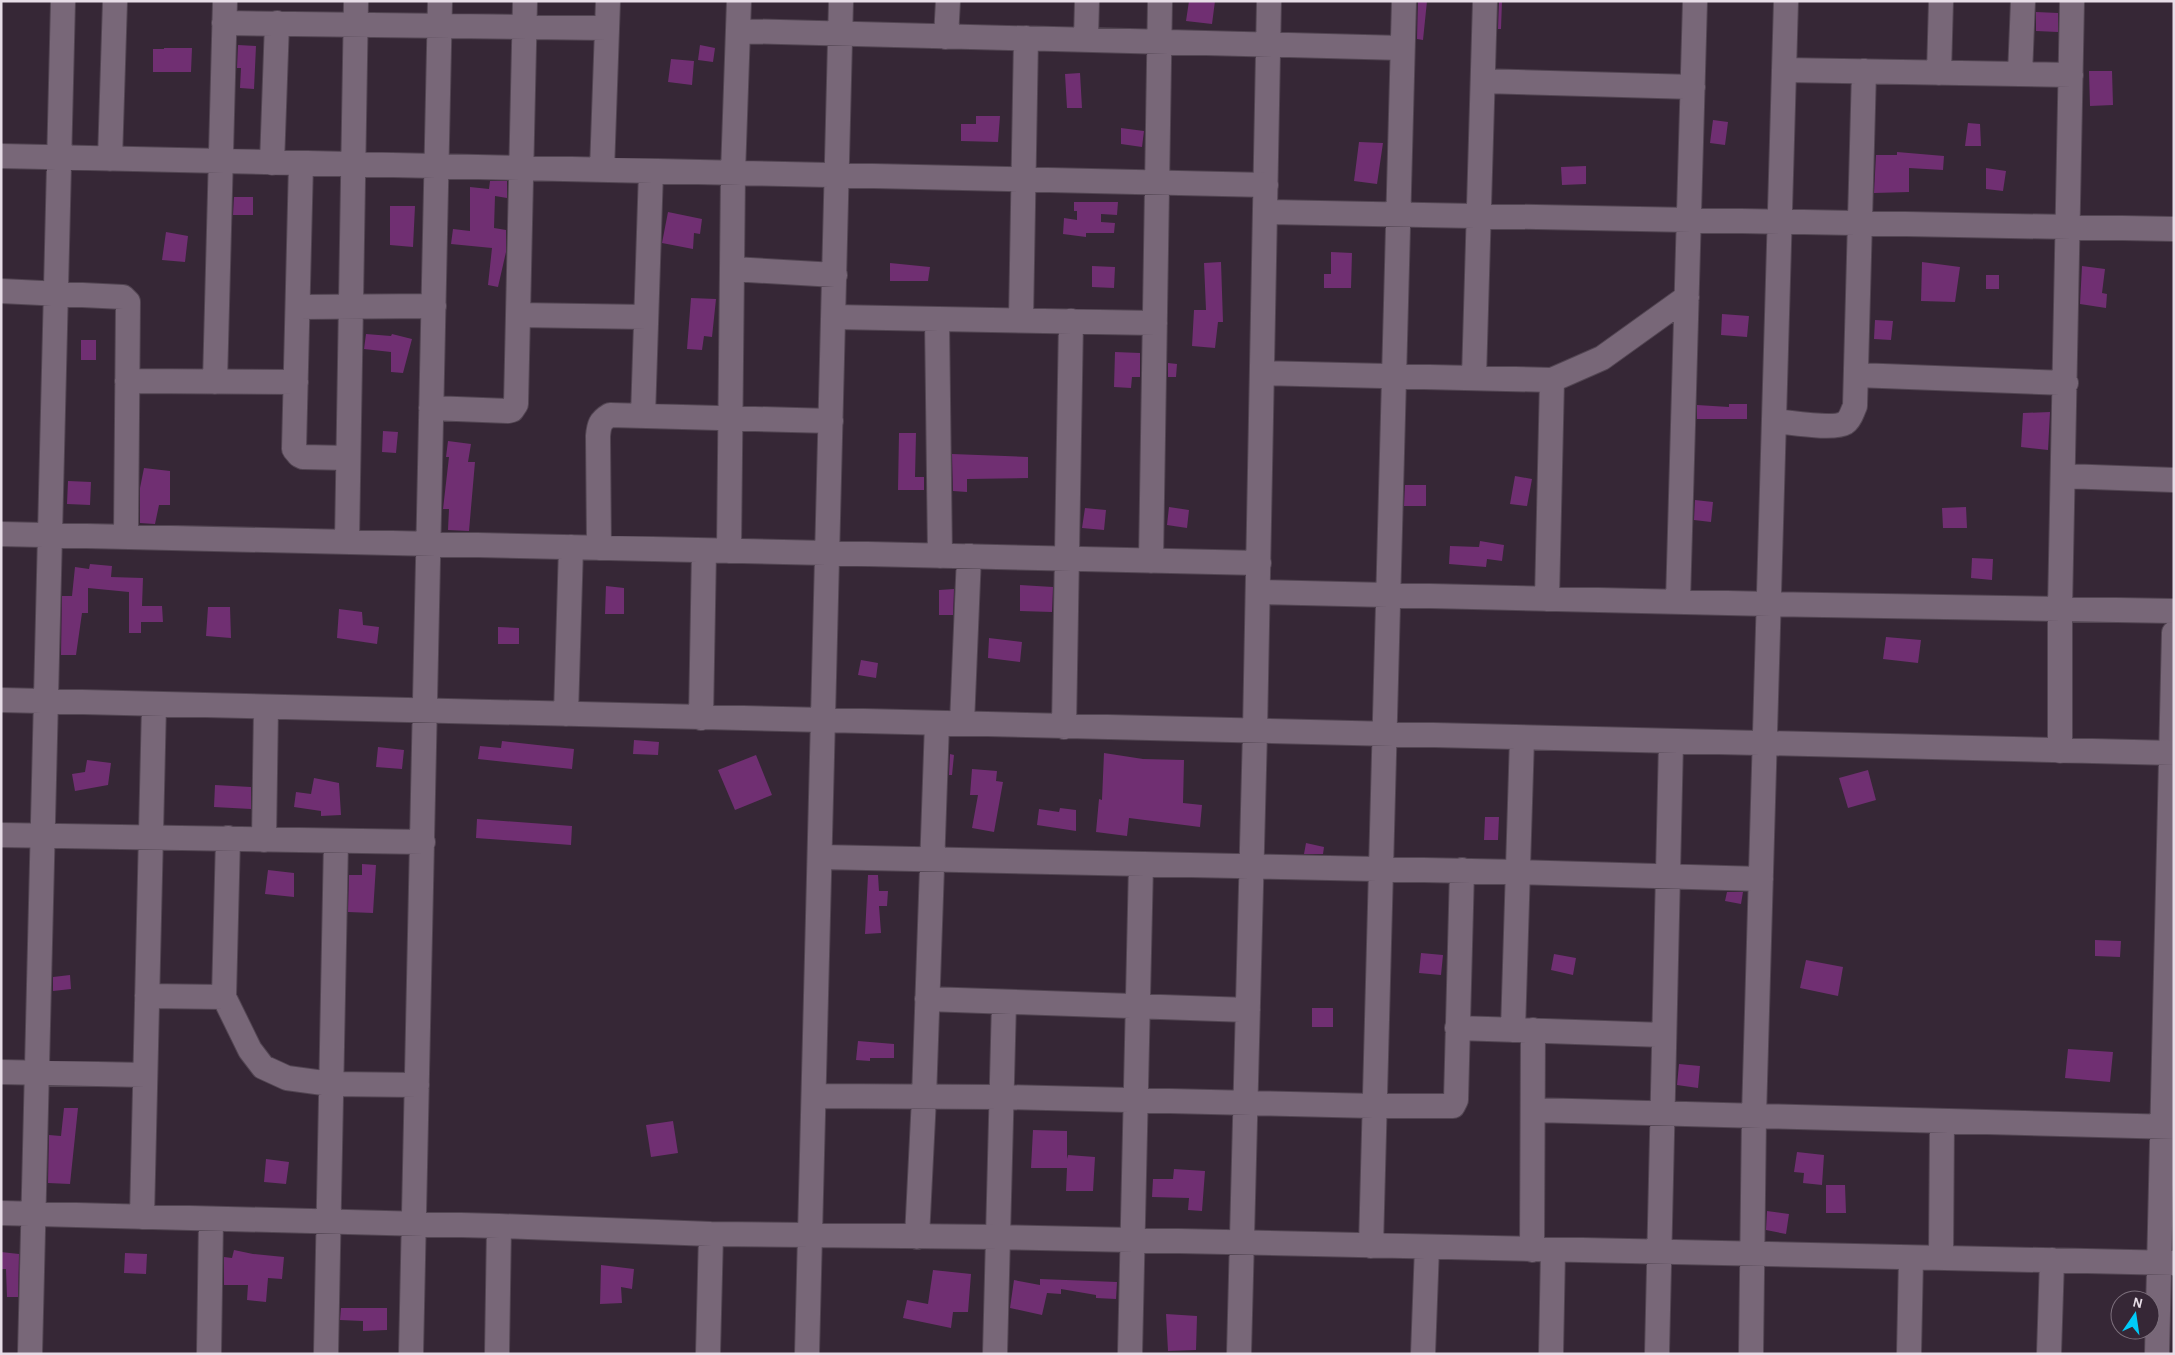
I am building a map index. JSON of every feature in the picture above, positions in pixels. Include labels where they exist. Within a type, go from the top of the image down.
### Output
[{"type":"street","points":[[30,1354],[63,1]]},
{"type":"street","points":[[110,159],[115,1]]},
{"type":"street","points":[[411,1354],[440,1]]},
{"type":"street","points":[[431,408],[508,412],[516,404],[525,1]]},
{"type":"street","points":[[602,170],[608,1]]},
{"type":"street","points":[[729,551],[732,269],[739,1]]},
{"type":"street","points":[[808,1354],[841,1]]},
{"type":"street","points":[[946,37],[948,1]]},
{"type":"street","points":[[1086,39],[1087,1]]},
{"type":"street","points":[[1151,561],[1160,1]]},
{"type":"street","points":[[1239,1354],[1255,731],[1269,1]]},
{"type":"street","points":[[1371,1246],[1404,1]]},
{"type":"street","points":[[1474,378],[1485,1]]},
{"type":"street","points":[[1678,602],[1695,1]]},
{"type":"street","points":[[1752,1354],[1754,1116],[1786,1]]},
{"type":"street","points":[[1940,73],[1942,1]]},
{"type":"street","points":[[2020,74],[2023,1]]},
{"type":"street","points":[[2060,751],[2060,609],[2066,383],[2072,1]]},
{"type":"street","points":[[215,382],[225,12],[277,23],[356,13],[440,26],[607,28]]},
{"type":"street","points":[[347,542],[356,13]]},
{"type":"street","points":[[272,163],[277,23]]},
{"type":"street","points":[[739,31],[1402,48]]},
{"type":"street","points":[[1021,320],[1026,38]]},
{"type":"street","points":[[1784,70],[2071,75]]},
{"type":"street","points":[[1774,421],[1834,426],[1844,424],[1851,417],[1855,406],[1864,71]]},
{"type":"street","points":[[1483,81],[1693,87]]},
{"type":"street","points":[[1,156],[1266,185]]},
{"type":"street","points":[[301,163],[294,449],[303,457],[348,458]]},
{"type":"street","points":[[643,416],[651,171]]},
{"type":"street","points":[[1265,212],[2174,230]]},
{"type":"street","points":[[732,269],[835,275]]},
{"type":"street","points":[[1,291],[123,297],[126,299],[129,305],[126,538]]},
{"type":"street","points":[[1262,373],[1552,380],[1602,358],[1687,297]]},
{"type":"street","points":[[298,307],[434,306]]},
{"type":"street","points":[[519,315],[646,317]]},
{"type":"street","points":[[834,316],[1155,323]]},
{"type":"street","points":[[938,319],[940,556]]},
{"type":"street","points":[[1064,727],[1071,321]]},
{"type":"street","points":[[1856,375],[2066,383]]},
{"type":"street","points":[[1547,599],[1552,380]]},
{"type":"street","points":[[127,381],[296,382]]},
{"type":"street","points":[[598,548],[598,426],[602,420],[610,415],[831,421]]},
{"type":"street","points":[[2064,476],[2174,480]]},
{"type":"street","points":[[1,534],[1258,563]]},
{"type":"street","points":[[566,714],[571,547]]},
{"type":"street","points":[[701,718],[704,550]]},
{"type":"street","points":[[962,723],[969,556]]},
{"type":"street","points":[[1258,592],[2174,611]]},
{"type":"street","points":[[2157,1354],[2166,1263],[2174,633]]},
{"type":"street","points":[[1,700],[2172,753]]},
{"type":"street","points":[[142,1217],[154,705]]},
{"type":"street","points":[[264,840],[266,707]]},
{"type":"street","points":[[917,1237],[924,1098],[937,724]]},
{"type":"street","points":[[1522,738],[1518,872],[1523,1030],[1534,1110],[1551,1354]]},
{"type":"street","points":[[1657,1354],[1671,742]]},
{"type":"street","points":[[1,835],[423,842]]},
{"type":"street","points":[[228,838],[224,997],[250,1050],[263,1067],[287,1078],[331,1084],[417,1085]]},
{"type":"street","points":[[326,1354],[336,841]]},
{"type":"street","points":[[820,857],[1462,870],[1762,879]]},
{"type":"street","points":[[1130,1354],[1141,864]]},
{"type":"street","points":[[814,1096],[1453,1106],[1456,1100],[1462,870]]},
{"type":"street","points":[[147,996],[224,997]]},
{"type":"street","points":[[927,999],[1248,1010]]},
{"type":"street","points":[[995,1354],[1004,1002]]},
{"type":"street","points":[[1458,1028],[1664,1035]]},
{"type":"street","points":[[1,1072],[145,1075]]},
{"type":"street","points":[[1534,1110],[2168,1127]]},
{"type":"street","points":[[1941,1258],[1942,1121]]},
{"type":"street","points":[[1,1213],[499,1226],[711,1234],[998,1237],[2166,1263]]},
{"type":"street","points":[[209,1354],[210,1219]]},
{"type":"street","points":[[497,1354],[499,1226]]},
{"type":"street","points":[[708,1354],[711,1234]]},
{"type":"street","points":[[1423,1354],[1427,1247]]},
{"type":"street","points":[[1909,1354],[1911,1258]]},
{"type":"street","points":[[2049,1354],[2052,1260]]},
{"type":"building","points":[[1189,1],[1215,1],[1212,24],[1186,21]]},
{"type":"building","points":[[1418,1],[1427,1],[1423,40],[1417,39]]},
{"type":"building","points":[[1499,1],[1502,1],[1501,29],[1498,29]]},
{"type":"building","points":[[2036,12],[2058,13],[2058,32],[2036,31]]},
{"type":"building","points":[[238,45],[256,46],[254,89],[240,88],[241,68],[237,68]]},
{"type":"building","points":[[700,45],[715,48],[713,62],[698,60]]},
{"type":"building","points":[[192,48],[191,72],[153,72],[153,49]]},
{"type":"building","points":[[671,59],[694,61],[692,85],[668,82]]},
{"type":"building","points":[[2089,71],[2112,71],[2113,105],[2090,106]]},
{"type":"building","points":[[1080,73],[1082,108],[1067,108],[1065,74]]},
{"type":"building","points":[[976,116],[1000,116],[998,142],[961,141],[961,124],[976,124]]},
{"type":"building","points":[[1713,120],[1728,122],[1725,145],[1710,143]]},
{"type":"building","points":[[1968,123],[1980,124],[1981,146],[1965,146]]},
{"type":"building","points":[[1121,128],[1144,131],[1142,147],[1121,144]]},
{"type":"building","points":[[1359,142],[1383,143],[1377,184],[1354,181]]},
{"type":"building","points":[[1897,152],[1944,156],[1943,170],[1909,168],[1909,192],[1874,193],[1876,155],[1897,155]]},
{"type":"building","points":[[1586,166],[1586,184],[1562,185],[1561,167]]},
{"type":"building","points":[[1986,168],[2006,171],[2003,191],[1986,189]]},
{"type":"building","points":[[490,181],[507,181],[507,198],[495,196],[494,228],[506,230],[506,252],[498,287],[488,285],[492,248],[451,244],[453,229],[470,231],[470,187],[489,189]]},
{"type":"building","points":[[234,197],[253,197],[253,215],[233,215]]},
{"type":"building","points":[[1074,202],[1118,202],[1117,215],[1101,214],[1101,222],[1115,223],[1114,233],[1086,233],[1086,237],[1063,234],[1064,218],[1077,220]]},
{"type":"building","points":[[390,206],[415,206],[413,247],[390,245]]},
{"type":"building","points":[[668,212],[702,219],[700,234],[694,233],[693,249],[662,243]]},
{"type":"building","points":[[166,232],[188,236],[185,262],[162,260]]},
{"type":"building","points":[[1331,252],[1352,253],[1351,288],[1324,288],[1324,274],[1331,274]]},
{"type":"building","points":[[1221,262],[1223,322],[1218,322],[1215,348],[1192,346],[1194,310],[1206,310],[1204,263]]},
{"type":"building","points":[[1922,262],[1960,267],[1955,302],[1921,301]]},
{"type":"building","points":[[890,263],[930,267],[928,281],[890,281]]},
{"type":"building","points":[[1092,266],[1115,267],[1114,288],[1092,287]]},
{"type":"building","points":[[2082,266],[2105,269],[2102,293],[2107,294],[2106,308],[2080,304]]},
{"type":"building","points":[[1986,275],[1999,275],[1999,289],[1986,289]]},
{"type":"building","points":[[691,298],[716,299],[712,337],[704,336],[702,350],[687,349]]},
{"type":"building","points":[[1722,314],[1749,316],[1747,337],[1721,335]]},
{"type":"building","points":[[1875,320],[1893,321],[1891,340],[1874,339]]},
{"type":"building","points":[[366,334],[391,336],[392,334],[412,339],[403,373],[391,372],[391,352],[364,349]]},
{"type":"building","points":[[81,340],[96,340],[96,360],[81,360]]},
{"type":"building","points":[[1115,352],[1140,353],[1140,377],[1132,377],[1131,388],[1114,387]]},
{"type":"building","points":[[1168,363],[1177,364],[1176,377],[1168,377]]},
{"type":"building","points":[[1729,404],[1747,404],[1747,419],[1697,419],[1697,405],[1729,407]]},
{"type":"building","points":[[2050,412],[2048,450],[2021,447],[2023,413]]},
{"type":"building","points":[[383,431],[398,432],[396,453],[382,452]]},
{"type":"building","points":[[899,433],[916,433],[915,477],[924,477],[924,490],[898,490]]},
{"type":"building","points":[[448,441],[471,444],[468,462],[475,462],[469,531],[448,530],[449,509],[443,509],[449,457],[446,457]]},
{"type":"building","points":[[952,454],[1028,457],[1028,478],[967,479],[967,492],[953,491]]},
{"type":"building","points":[[144,468],[170,471],[170,505],[159,505],[155,524],[140,523],[140,488]]},
{"type":"building","points":[[1515,476],[1532,479],[1527,506],[1510,504]]},
{"type":"building","points":[[68,481],[91,482],[90,505],[67,504]]},
{"type":"building","points":[[1405,485],[1426,485],[1426,506],[1404,506]]},
{"type":"building","points":[[1695,500],[1713,502],[1711,522],[1694,520]]},
{"type":"building","points":[[1169,507],[1189,510],[1187,528],[1167,525]]},
{"type":"building","points":[[1966,507],[1967,528],[1943,528],[1942,508]]},
{"type":"building","points":[[1085,508],[1106,510],[1104,530],[1082,528]]},
{"type":"building","points":[[1480,541],[1504,545],[1502,561],[1487,559],[1486,567],[1449,564],[1450,546],[1479,547]]},
{"type":"building","points":[[1972,558],[1993,559],[1992,580],[1971,578]]},
{"type":"building","points":[[90,564],[112,566],[111,577],[143,578],[142,606],[162,606],[163,622],[141,622],[141,633],[129,633],[129,592],[88,588],[88,613],[82,613],[76,655],[61,655],[62,596],[72,596],[75,567],[89,569]]},
{"type":"building","points":[[1020,585],[1053,587],[1052,612],[1020,611]]},
{"type":"building","points":[[606,586],[624,588],[624,614],[605,614]]},
{"type":"building","points":[[954,589],[953,615],[939,615],[939,590]]},
{"type":"building","points":[[208,607],[230,607],[231,638],[206,636]]},
{"type":"building","points":[[339,609],[362,612],[363,625],[379,627],[377,644],[337,638]]},
{"type":"building","points":[[498,627],[519,628],[519,644],[498,644]]},
{"type":"building","points":[[1886,637],[1921,640],[1918,663],[1883,659]]},
{"type":"building","points":[[989,638],[1022,642],[1020,662],[988,658]]},
{"type":"building","points":[[861,660],[878,663],[876,678],[858,675]]},
{"type":"building","points":[[634,740],[659,742],[658,755],[633,754]]},
{"type":"building","points":[[502,741],[574,749],[572,769],[478,759],[480,746],[501,748]]},
{"type":"building","points":[[378,747],[404,750],[402,769],[376,767]]},
{"type":"building","points":[[1104,753],[1143,759],[1184,760],[1183,803],[1202,805],[1200,827],[1129,818],[1127,836],[1096,832],[1099,799],[1102,800]]},
{"type":"building","points":[[950,754],[954,755],[952,775],[949,775]]},
{"type":"building","points":[[756,755],[772,795],[735,810],[718,770]]},
{"type":"building","points":[[87,760],[111,763],[108,785],[75,791],[72,774],[85,772]]},
{"type":"building","points":[[972,769],[997,771],[996,781],[1003,782],[994,832],[972,828],[978,795],[970,795]]},
{"type":"building","points":[[1868,770],[1876,800],[1848,808],[1839,778]]},
{"type":"building","points":[[314,778],[339,783],[341,815],[321,816],[321,811],[294,807],[296,792],[311,794]]},
{"type":"building","points":[[215,785],[251,787],[251,809],[214,807]]},
{"type":"building","points":[[1060,808],[1076,810],[1076,831],[1037,825],[1039,809],[1059,812]]},
{"type":"building","points":[[1485,817],[1499,817],[1498,840],[1484,840]]},
{"type":"building","points":[[477,819],[572,826],[571,845],[476,838]]},
{"type":"building","points":[[1306,843],[1324,847],[1323,854],[1304,854]]},
{"type":"building","points":[[362,864],[376,865],[373,913],[348,912],[349,875],[362,875]]},
{"type":"building","points":[[268,870],[294,873],[294,897],[265,894]]},
{"type":"building","points":[[868,875],[878,875],[879,891],[888,891],[887,906],[879,906],[881,933],[865,934]]},
{"type":"building","points":[[1727,892],[1743,892],[1741,904],[1725,901]]},
{"type":"building","points":[[2095,940],[2121,941],[2120,957],[2095,956]]},
{"type":"building","points":[[1421,953],[1443,955],[1441,975],[1419,973]]},
{"type":"building","points":[[1554,954],[1576,958],[1573,975],[1551,970]]},
{"type":"building","points":[[1806,960],[1843,967],[1838,996],[1800,988]]},
{"type":"building","points":[[70,975],[71,989],[53,991],[53,977]]},
{"type":"building","points":[[1312,1008],[1333,1008],[1333,1027],[1312,1027]]},
{"type":"building","points":[[858,1041],[894,1044],[894,1058],[870,1058],[870,1061],[856,1060]]},
{"type":"building","points":[[2068,1049],[2113,1052],[2110,1082],[2065,1078]]},
{"type":"building","points":[[1679,1064],[1700,1066],[1698,1088],[1677,1085]]},
{"type":"building","points":[[64,1108],[78,1108],[70,1184],[48,1183],[49,1135],[61,1136]]},
{"type":"building","points":[[673,1121],[678,1153],[651,1157],[646,1125]]},
{"type":"building","points":[[1033,1130],[1067,1131],[1067,1159],[1068,1155],[1095,1157],[1093,1191],[1066,1191],[1067,1168],[1031,1168]]},
{"type":"building","points":[[1797,1152],[1824,1155],[1822,1185],[1803,1183],[1804,1173],[1794,1172]]},
{"type":"building","points":[[266,1159],[289,1162],[286,1184],[264,1182]]},
{"type":"building","points":[[1174,1169],[1205,1171],[1202,1211],[1188,1210],[1189,1198],[1152,1197],[1153,1179],[1173,1179]]},
{"type":"building","points":[[1826,1185],[1845,1185],[1846,1213],[1826,1213]]},
{"type":"building","points":[[1767,1211],[1789,1214],[1786,1234],[1766,1230]]},
{"type":"building","points":[[234,1250],[284,1257],[282,1279],[268,1278],[266,1302],[247,1300],[248,1285],[224,1285],[224,1257],[232,1258]]},
{"type":"building","points":[[1,1252],[19,1254],[18,1297],[7,1297],[6,1269],[1,1269]]},
{"type":"building","points":[[125,1253],[147,1254],[146,1274],[124,1273]]},
{"type":"building","points":[[601,1265],[634,1269],[632,1289],[621,1287],[622,1303],[600,1304]]},
{"type":"building","points":[[933,1270],[971,1274],[968,1312],[953,1312],[951,1328],[903,1318],[907,1300],[928,1304]]},
{"type":"building","points":[[1040,1279],[1117,1282],[1116,1299],[1096,1298],[1096,1295],[1061,1289],[1061,1294],[1047,1293],[1042,1315],[1010,1308],[1014,1280],[1040,1285]]},
{"type":"building","points":[[341,1308],[387,1308],[387,1330],[363,1331],[363,1321],[340,1320]]},
{"type":"building","points":[[1166,1314],[1197,1316],[1196,1350],[1168,1351]]}]
